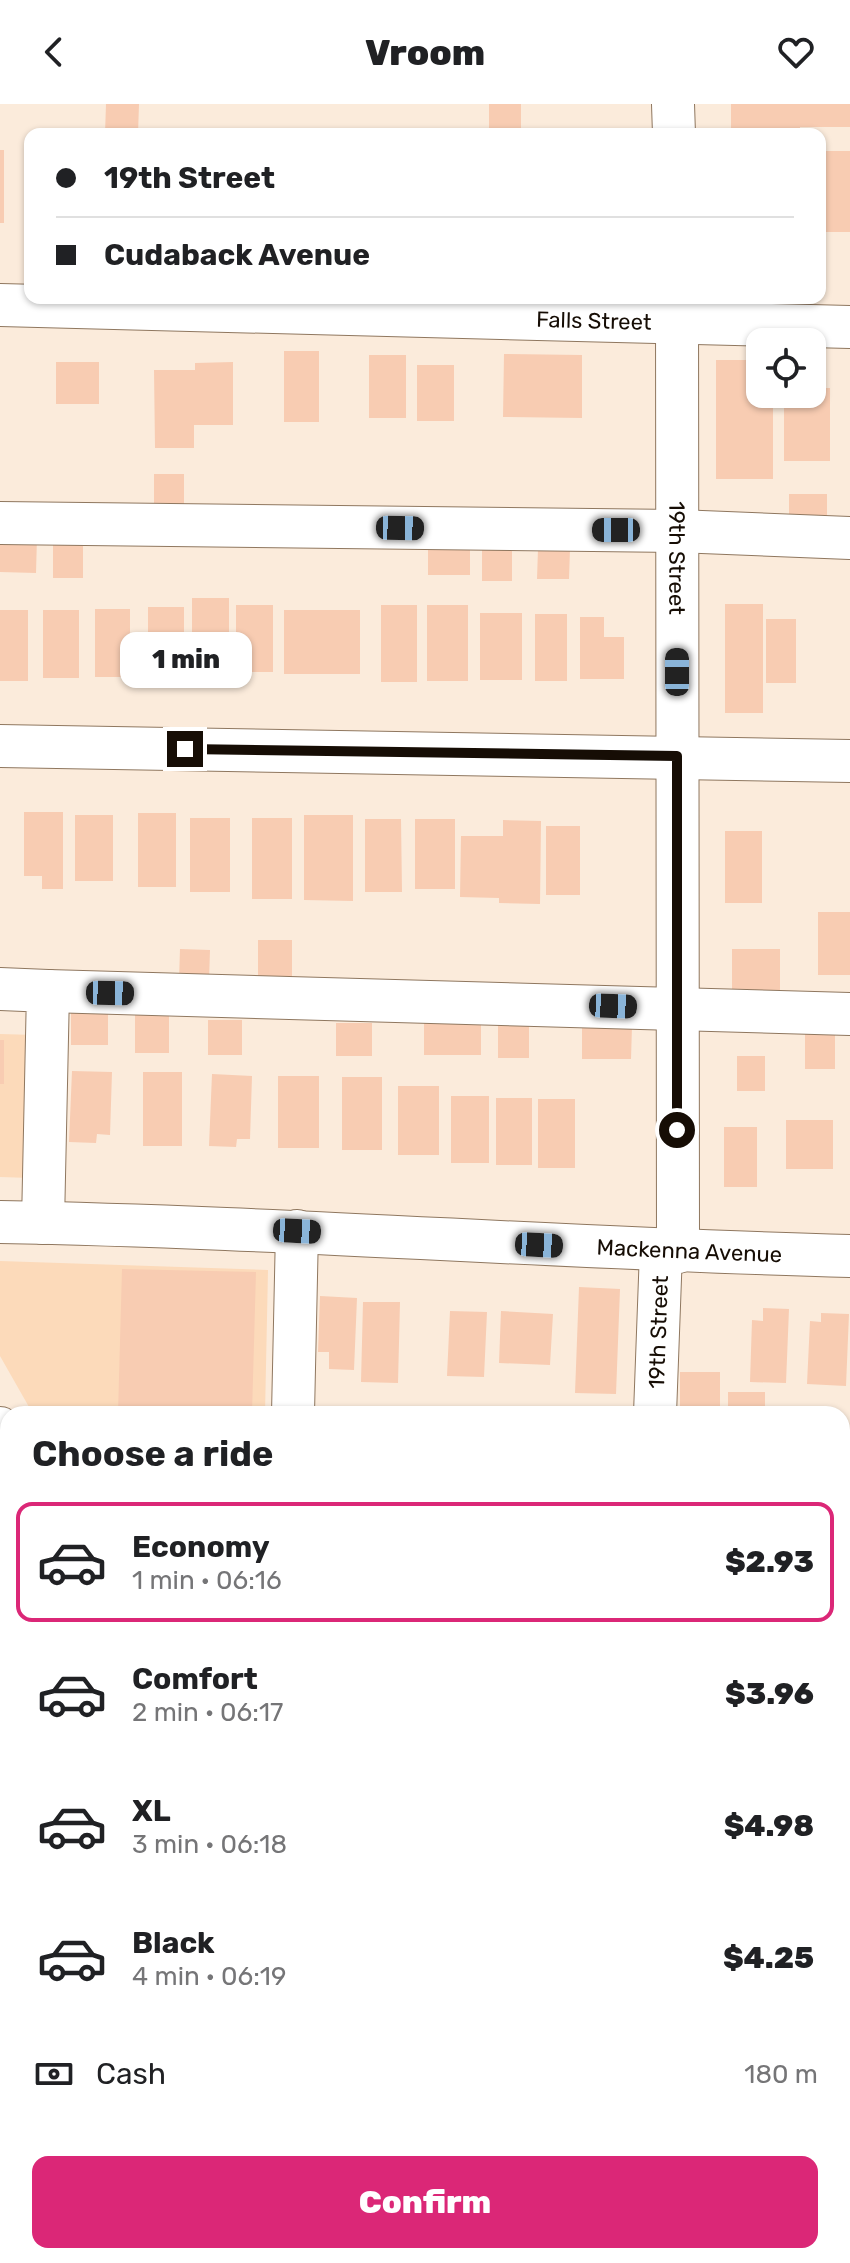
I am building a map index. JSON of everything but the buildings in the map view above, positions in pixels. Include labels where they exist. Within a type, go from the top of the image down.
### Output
[{"type":"street","points":[[673,104],[674,128]]},
{"type":"street","name":"Falls Street","points":[[0,305],[677,310],[850,327]]},
{"type":"street","name":"19th Street","points":[[656,1406],[670,1252],[676,1008],[677,310]]},
{"type":"street","points":[[0,523],[677,531],[850,538]]},
{"type":"street","points":[[0,746],[850,761]]},
{"type":"street","points":[[0,989],[850,1014]]},
{"type":"street","points":[[43,1223],[48,991]]},
{"type":"street","name":"Mackenna Avenue","points":[[0,1222],[297,1231],[670,1252],[850,1256]]},
{"type":"street","points":[[293,1406],[297,1231]]},
{"type":"shaded area","points":[[0,1034],[35,1035],[31,1178],[0,1177]]},
{"type":"shaded area","points":[[0,1261],[268,1270],[265,1406],[28,1406],[0,1356]]},
{"type":"route","points":[[185,749],[677,756],[677,1130]]}]
